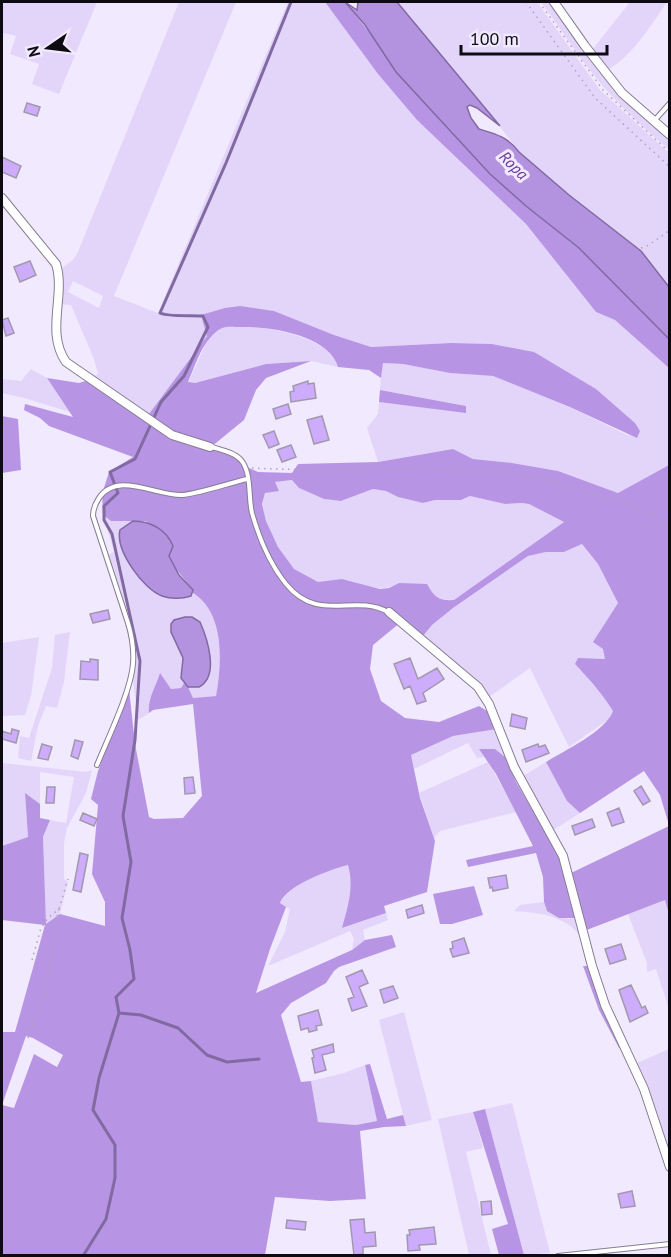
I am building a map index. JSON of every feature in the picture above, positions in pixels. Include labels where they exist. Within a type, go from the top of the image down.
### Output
[{"type":"street","points":[[556,2],[585,46],[622,93],[669,135]]},
{"type":"street","points":[[2,198],[56,264],[58,344],[63,357],[70,365],[177,437],[210,447]]},
{"type":"street","points":[[389,612],[478,687],[489,704],[514,767],[563,856],[591,966],[605,1005],[644,1089],[669,1167]]},
{"type":"lane","points":[[653,121],[669,103]]},
{"type":"lane","points":[[210,447],[236,456],[246,468],[252,513],[268,557],[286,584],[299,597],[314,604],[330,607],[377,606],[389,612]]},
{"type":"lane","points":[[97,765],[129,683],[133,662],[132,637],[93,516],[98,499],[106,490],[122,486],[134,486],[177,495],[247,479]]},
{"type":"lane","points":[[558,1256],[669,1244]]},
{"type":"path","points":[[526,2],[595,98],[669,167]]},
{"type":"path","points":[[641,248],[649,245],[669,230]]},
{"type":"path","points":[[246,468],[301,471],[465,469],[509,473],[555,482],[669,521]]},
{"type":"path","points":[[28,1038],[45,995],[53,931],[68,879]]},
{"type":"path","points":[[32,960],[44,922],[59,909]]},
{"type":"shaded area","points":[[4,2],[97,2],[59,94],[32,84],[39,64],[10,54],[16,36],[4,33],[2,37]]},
{"type":"shaded area","points":[[179,2],[236,2],[114,296],[158,313],[288,2],[325,2],[378,74],[417,120],[526,224],[596,312],[615,320],[669,368],[669,465],[618,493],[558,471],[473,459],[453,449],[378,462],[367,428],[378,414],[379,402],[466,412],[466,406],[380,390],[382,363],[403,364],[450,373],[493,376],[570,407],[631,437],[534,352],[492,344],[451,343],[371,347],[274,311],[240,306],[207,336],[149,414],[92,377],[98,374],[94,359],[71,305],[59,304],[62,268],[73,260]],"holes":[[[73,281],[103,296],[99,308],[68,292]]]},
{"type":"shaded area","points":[[325,2],[345,2],[430,108],[468,150],[526,206],[579,248],[669,339],[669,368],[615,320],[596,312],[526,224],[417,120],[378,74]]},
{"type":"shaded area","points":[[397,2],[537,2],[600,90],[669,153],[669,287],[641,250],[569,195],[519,152],[490,113],[423,36]]},
{"type":"shaded area","points":[[541,2],[550,2],[590,56],[669,138],[669,150],[608,92]]},
{"type":"shaded area","points":[[630,2],[667,2],[633,49],[607,70],[592,50]]},
{"type":"shaded area","points":[[240,306],[274,311],[371,347],[451,343],[492,344],[534,352],[596,389],[635,423],[640,431],[637,438],[570,407],[493,376],[450,373],[403,364],[383,363],[381,378],[369,370],[338,367],[323,347],[311,340],[266,328],[224,327],[215,332],[205,345],[188,382],[195,383],[266,364],[311,361],[266,378],[256,390],[244,420],[211,447],[239,458],[249,468],[258,472],[292,473],[298,464],[378,462],[453,449],[473,459],[558,471],[618,493],[669,465],[669,825],[660,795],[644,771],[580,813],[567,801],[546,762],[593,733],[609,719],[613,711],[600,692],[575,664],[578,658],[605,659],[603,649],[593,642],[618,603],[598,564],[582,544],[564,552],[546,552],[528,556],[453,608],[432,625],[423,636],[401,622],[373,645],[370,669],[381,701],[405,718],[439,722],[479,706],[487,711],[497,729],[453,736],[411,755],[420,798],[435,841],[427,892],[384,906],[386,913],[342,928],[350,889],[348,865],[320,874],[300,884],[284,896],[280,903],[286,907],[256,993],[352,950],[365,940],[392,935],[396,947],[339,967],[326,983],[291,1003],[281,1015],[301,1082],[311,1081],[318,1122],[356,1125],[377,1121],[365,1065],[370,1064],[387,1119],[403,1115],[406,1126],[360,1131],[366,1199],[330,1201],[275,1197],[265,1255],[2,1255],[2,1105],[2,1032],[15,1032],[45,925],[2,920],[2,846],[28,837],[25,793],[40,804],[40,818],[50,820],[43,837],[46,924],[60,914],[105,926],[105,902],[92,874],[98,805],[91,799],[98,771],[129,689],[135,744],[149,817],[154,819],[183,818],[202,796],[193,704],[153,710],[149,713],[149,703],[160,673],[171,689],[181,688],[184,683],[193,698],[216,696],[220,654],[216,626],[211,613],[172,564],[169,556],[173,546],[146,521],[111,521],[103,515],[102,494],[109,472],[133,457],[49,426],[40,418],[24,410],[25,404],[73,417],[47,378],[79,383],[89,380],[144,417],[149,414],[207,336],[201,315]],"holes":[[[292,480],[299,488],[324,499],[341,501],[373,489],[423,503],[435,500],[461,500],[470,496],[505,504],[529,504],[564,522],[454,600],[444,600],[435,595],[427,584],[399,583],[380,589],[342,579],[318,582],[294,569],[278,547],[266,521],[262,504],[265,493],[279,491],[275,482]],[[26,1036],[63,1055],[57,1067],[34,1054],[14,1108],[2,1105]]]},
{"type":"shaded area","points":[[255,326],[290,334],[314,343],[333,357],[338,367],[311,361],[266,364],[188,383],[208,339],[223,327]]},
{"type":"shaded area","points":[[31,369],[47,378],[70,412],[2,393],[2,379],[21,381]]},
{"type":"shaded area","points":[[380,390],[466,406],[466,413],[379,402]]},
{"type":"shaded area","points":[[2,416],[18,419],[21,470],[2,473]]},
{"type":"shaded area","points":[[293,480],[299,488],[324,499],[342,501],[373,489],[423,503],[435,500],[461,500],[470,496],[505,504],[529,504],[564,522],[454,600],[434,597],[399,583],[379,588],[342,580],[318,582],[298,572],[288,563],[265,518],[263,502],[267,491],[275,482]]},
{"type":"shaded area","points":[[103,515],[111,521],[133,521],[120,530],[121,543],[125,556],[141,579],[164,594],[178,597],[191,596],[193,593],[211,613],[216,626],[220,654],[216,696],[192,698],[188,687],[198,687],[210,666],[206,637],[171,632],[182,652],[181,678],[184,683],[181,688],[171,689],[160,674],[151,698],[149,713],[138,720],[133,679],[136,664],[134,635],[108,555],[114,552]]},
{"type":"shaded area","points":[[582,544],[598,564],[618,603],[600,631],[606,660],[594,658],[586,675],[601,691],[613,711],[609,719],[569,747],[530,668],[489,697],[479,683],[423,636],[432,625],[453,608],[528,556],[546,552],[564,552]]},
{"type":"shaded area","points":[[70,632],[64,682],[57,708],[46,706],[38,726],[31,761],[18,758],[20,736],[29,738],[52,668],[55,635]]},
{"type":"shaded area","points":[[39,637],[31,696],[25,715],[2,716],[2,643]]},
{"type":"shaded area","points":[[497,729],[505,757],[495,749],[480,750],[484,757],[477,758],[468,743],[414,769],[410,755],[453,736]]},
{"type":"shaded area","points":[[479,749],[495,749],[505,757],[516,782],[561,859],[575,918],[559,918],[547,911],[544,902],[543,877],[536,853],[468,867],[466,860],[533,846],[496,774]]},
{"type":"shaded area","points":[[488,762],[516,812],[440,831],[434,838],[419,793]]},
{"type":"shaded area","points":[[546,762],[567,801],[580,813],[552,831],[523,776]]},
{"type":"shaded area","points":[[2,763],[86,772],[92,770],[86,793],[67,828],[64,843],[64,879],[68,882],[60,914],[46,925],[43,837],[50,820],[66,823],[74,777],[40,772],[40,804],[25,794],[28,837],[2,846]]},
{"type":"shaded area","points":[[669,826],[669,914],[665,900],[584,931],[571,873]]},
{"type":"shaded area","points":[[348,865],[350,897],[343,928],[386,913],[388,920],[363,930],[365,940],[352,950],[354,939],[350,931],[268,966],[285,932],[290,909],[280,904],[284,897],[310,879]]},
{"type":"shaded area","points":[[474,886],[483,915],[452,924],[440,924],[433,894]]},
{"type":"shaded area","points":[[665,900],[670,914],[669,1009],[656,969],[647,972],[647,963],[628,914]]},
{"type":"shaded area","points":[[544,902],[547,911],[568,919],[575,918],[581,937],[567,924],[551,916],[514,911],[520,905]]},
{"type":"shaded area","points":[[583,966],[588,966],[607,1016],[623,1045],[619,1048],[599,1010]]},
{"type":"shaded area","points":[[404,1012],[432,1120],[406,1126],[379,1020]]},
{"type":"shaded area","points":[[669,1049],[669,1154],[637,1063]]},
{"type":"shaded area","points":[[365,1065],[377,1121],[356,1125],[318,1122],[311,1081]]},
{"type":"shaded area","points":[[512,1103],[550,1253],[524,1255],[485,1109]]},
{"type":"shaded area","points":[[485,1109],[524,1255],[499,1255],[492,1229],[508,1224],[473,1112]]},
{"type":"shaded area","points":[[473,1112],[483,1148],[466,1152],[491,1255],[469,1255],[438,1119]]},
{"type":"water","name":"Ropa","points":[[345,2],[357,10],[358,2],[397,2],[500,126],[470,105],[467,107],[471,118],[479,129],[506,139],[569,195],[641,251],[669,287],[669,339],[579,248],[490,174],[396,72],[365,25]]},
{"type":"water","points":[[133,521],[157,527],[170,540],[173,546],[169,556],[179,575],[193,590],[191,596],[169,598],[162,596],[147,586],[132,568],[122,548],[120,530]]},
{"type":"water","points":[[192,617],[200,622],[210,656],[209,674],[199,687],[188,687],[181,678],[183,658],[171,632],[171,624],[174,620]]},
{"type":"building","points":[[27,103],[40,107],[37,116],[24,112]]},
{"type":"building","points":[[2,157],[21,166],[16,178],[2,172]]},
{"type":"building","points":[[30,261],[36,275],[20,282],[14,267]]},
{"type":"building","points":[[8,318],[14,333],[6,336],[2,320]]},
{"type":"building","points":[[308,381],[308,384],[314,383],[316,398],[291,402],[290,392],[294,391],[293,386]]},
{"type":"building","points":[[288,404],[291,414],[276,419],[273,409]]},
{"type":"building","points":[[322,416],[329,440],[314,444],[307,420]]},
{"type":"building","points":[[274,431],[279,444],[269,448],[263,435]]},
{"type":"building","points":[[291,445],[296,457],[282,462],[277,450]]},
{"type":"building","points":[[108,610],[110,619],[93,623],[90,614]]},
{"type":"building","points":[[410,658],[418,679],[437,668],[444,679],[423,693],[426,701],[417,704],[410,686],[404,689],[394,664]]},
{"type":"building","points":[[90,659],[98,660],[98,680],[80,679],[81,661],[90,662]]},
{"type":"building","points":[[512,714],[527,718],[525,729],[510,726]]},
{"type":"building","points":[[12,729],[19,731],[16,743],[2,739],[2,731],[11,734]]},
{"type":"building","points":[[75,740],[83,742],[78,759],[71,756]]},
{"type":"building","points":[[42,744],[52,747],[48,760],[38,758]]},
{"type":"building","points":[[538,744],[539,747],[545,745],[549,753],[526,762],[522,750]]},
{"type":"building","points":[[193,777],[195,793],[185,794],[184,778]]},
{"type":"building","points":[[641,786],[650,801],[643,805],[634,791]]},
{"type":"building","points":[[47,787],[55,787],[54,803],[46,803]]},
{"type":"building","points":[[619,808],[624,822],[612,826],[607,813]]},
{"type":"building","points":[[83,813],[97,819],[94,826],[80,820]]},
{"type":"building","points":[[592,819],[595,827],[575,835],[572,826]]},
{"type":"building","points":[[80,853],[88,855],[81,892],[73,890]]},
{"type":"building","points":[[506,875],[508,888],[493,891],[492,887],[490,888],[488,878]]},
{"type":"building","points":[[422,905],[424,913],[408,918],[406,910]]},
{"type":"building","points":[[464,938],[469,953],[453,957],[450,949],[453,948],[452,942]]},
{"type":"building","points":[[621,944],[626,959],[610,964],[605,949]]},
{"type":"building","points":[[362,970],[368,983],[359,987],[367,1006],[352,1011],[348,999],[354,997],[346,977]]},
{"type":"building","points":[[631,985],[642,1008],[645,1006],[648,1013],[630,1022],[619,990]]},
{"type":"building","points":[[393,986],[398,998],[384,1003],[380,990]]},
{"type":"building","points":[[318,1010],[322,1025],[316,1026],[317,1030],[309,1032],[308,1028],[301,1030],[298,1016]]},
{"type":"building","points":[[333,1044],[334,1052],[322,1055],[326,1070],[315,1073],[312,1050]]},
{"type":"building","points":[[632,1191],[635,1206],[621,1208],[618,1194]]},
{"type":"building","points":[[491,1201],[492,1214],[482,1215],[481,1202]]},
{"type":"building","points":[[364,1219],[365,1233],[375,1232],[376,1246],[363,1247],[363,1254],[354,1255],[350,1220]]},
{"type":"building","points":[[287,1220],[306,1222],[305,1230],[286,1228]]},
{"type":"building","points":[[434,1227],[436,1244],[419,1245],[420,1250],[408,1251],[409,1230]]},
{"type":"waterway","points":[[83,1256],[106,1219],[115,1178],[115,1145],[93,1110],[99,1078],[119,1013],[116,997],[134,979],[122,918],[131,862],[123,816],[135,740],[140,661],[112,534],[104,520],[104,506],[118,493],[110,472],[135,459],[161,402],[184,376],[208,327],[203,316],[160,313],[226,163],[291,2]]},
{"type":"waterway","points":[[119,1013],[141,1015],[178,1028],[207,1055],[227,1062],[259,1059]]}]
